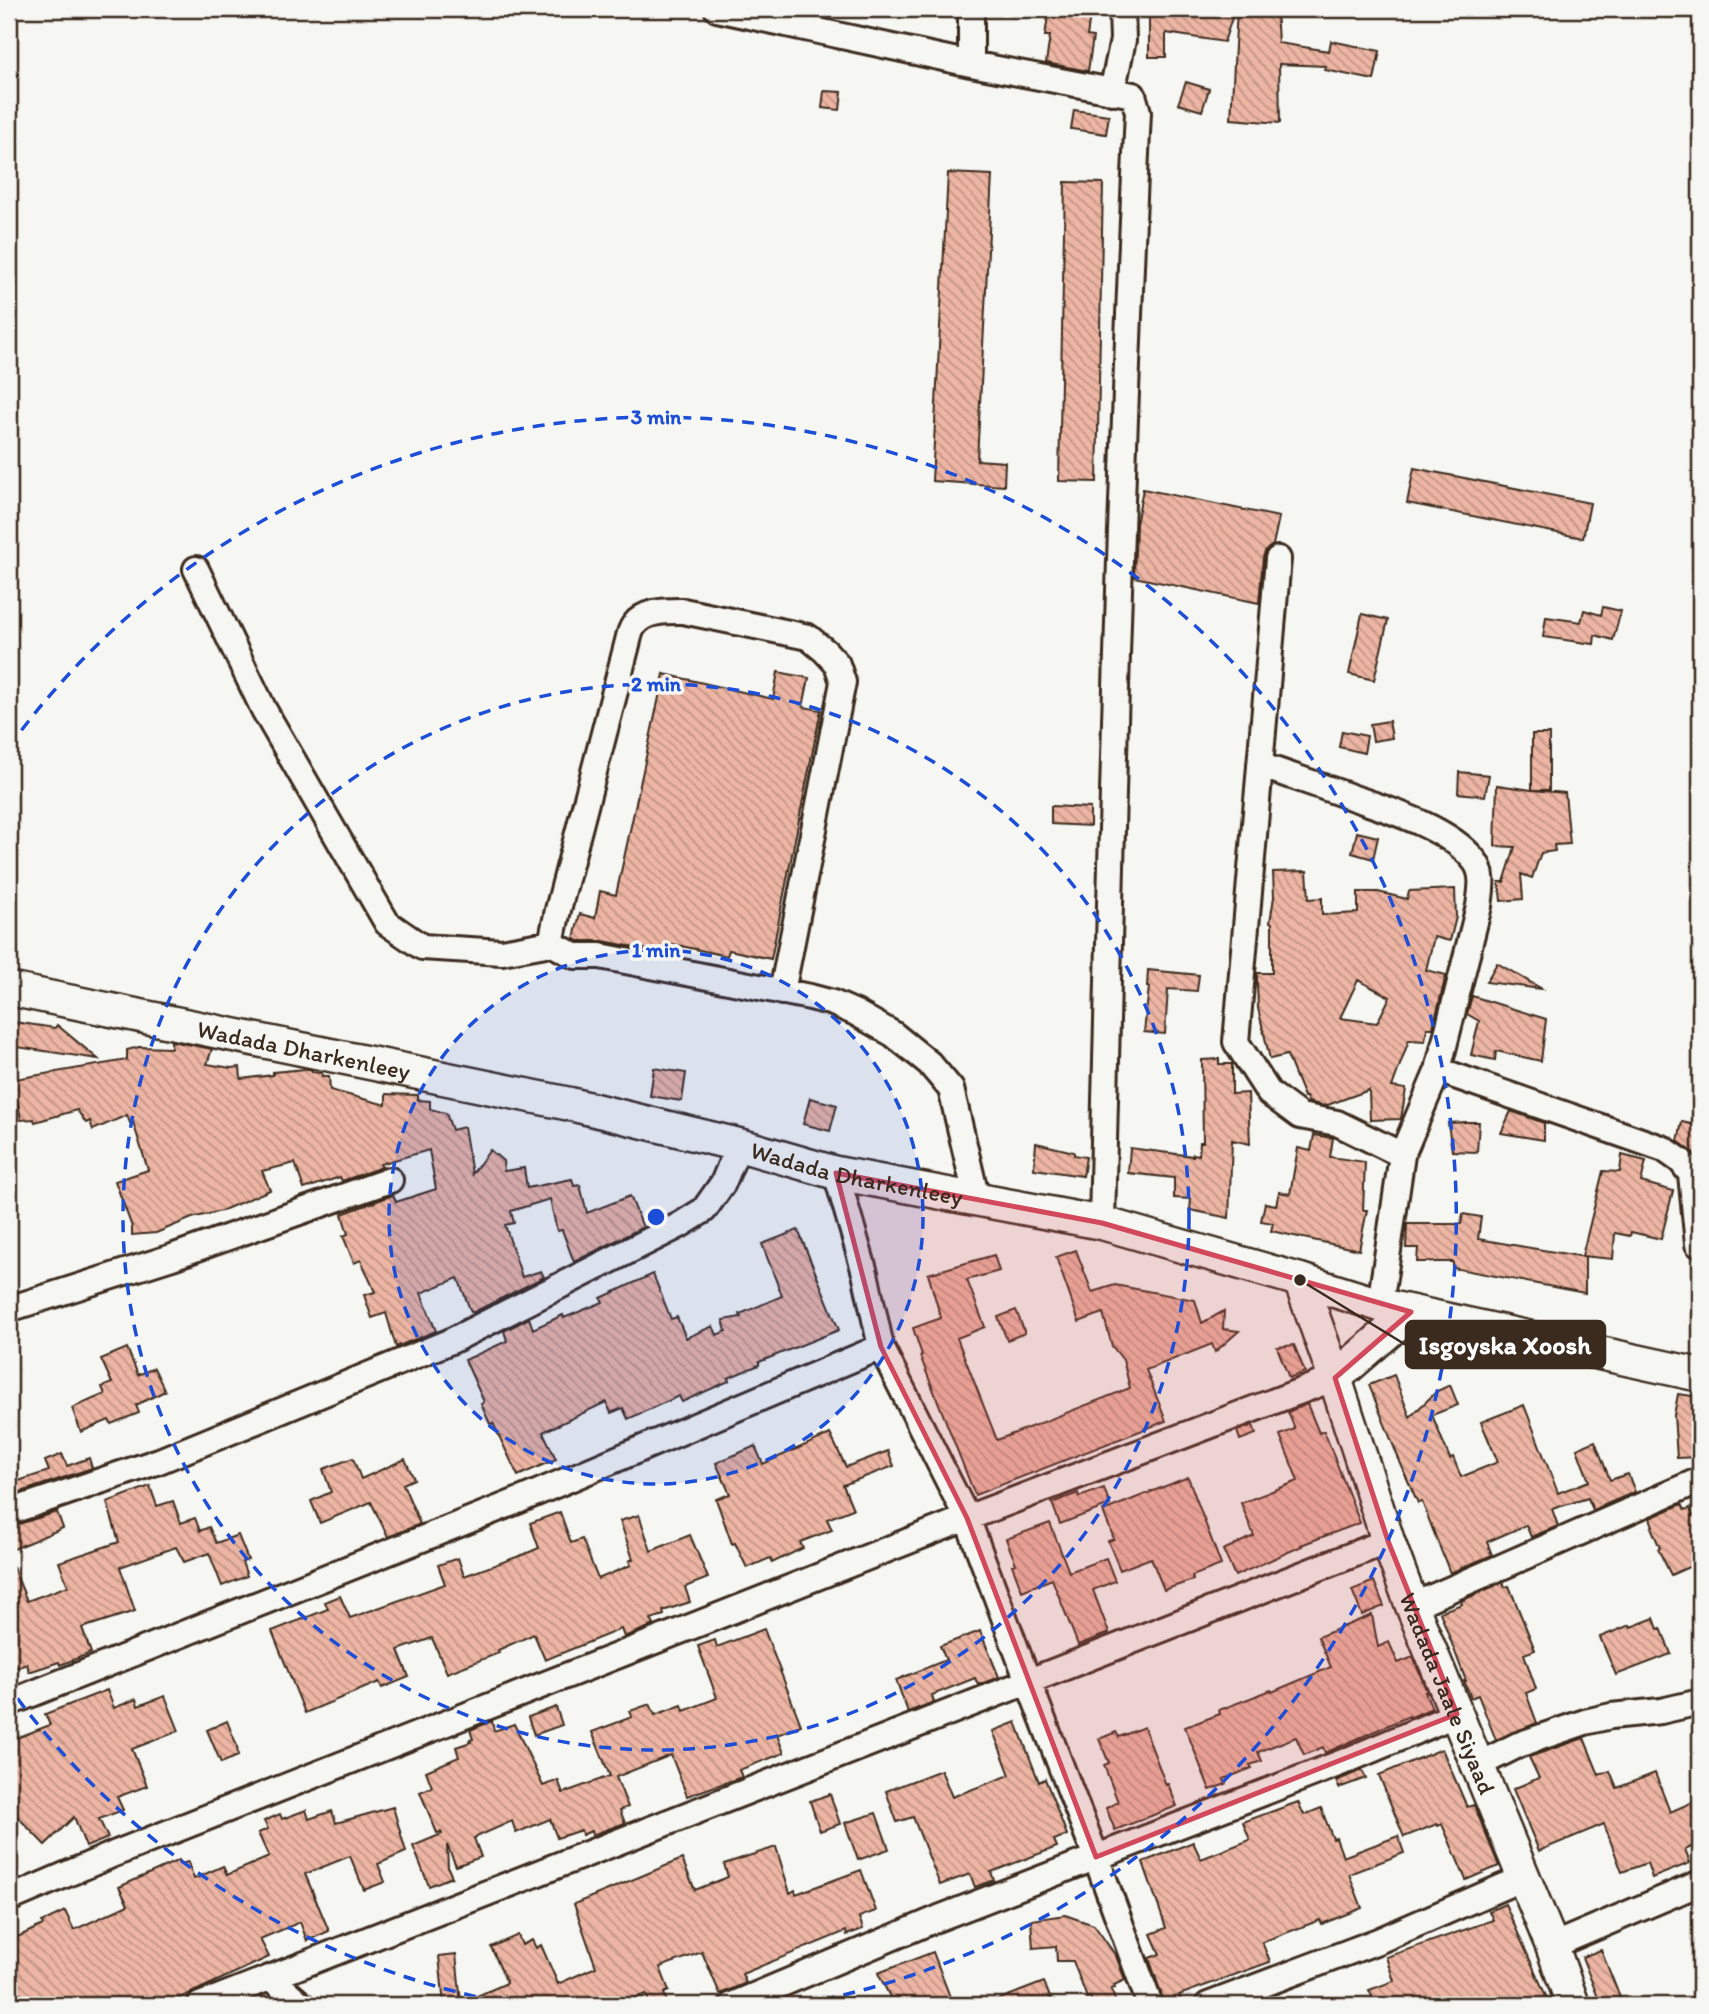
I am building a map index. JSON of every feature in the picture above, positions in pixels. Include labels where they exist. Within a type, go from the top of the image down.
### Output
[{"type":"main road","name":"Wadada Dharkenleey","points":[[9,989],[570,1104],[739,1145],[836,1173],[1102,1223],[1380,1305],[1700,1375]]},
{"type":"main road","name":"Wadada Jaale Siyaad","points":[[1300,1280],[1412,1606],[1552,1946],[1573,2005]]},
{"type":"main road","points":[[1335,1378],[1411,1312]]},
{"type":"street","points":[[717,9],[775,15],[971,64],[1132,95],[1138,112],[1115,692],[1102,1223]]},
{"type":"street","points":[[971,9],[971,64]]},
{"type":"street","points":[[1112,92],[1123,40],[1122,9]]},
{"type":"street","points":[[1278,559],[1236,1042],[1269,1093],[1300,1116],[1337,1123],[1402,1155]]},
{"type":"street","points":[[197,569],[264,710],[387,923],[422,947],[502,952],[551,943],[575,956],[600,956],[782,992],[833,1003],[856,1013],[893,1034],[929,1063],[951,1089],[977,1200]]},
{"type":"street","points":[[551,943],[575,842],[634,625],[646,615],[683,611],[808,638],[837,664],[843,682],[782,992]]},
{"type":"street","points":[[1260,765],[1401,814],[1438,832],[1475,861],[1482,878],[1479,906],[1438,1070],[1402,1155],[1380,1305]]},
{"type":"street","points":[[1438,1070],[1664,1149],[1681,1161],[1691,1174],[1698,1244]]},
{"type":"street","points":[[9,1512],[159,1461],[451,1342],[520,1308],[704,1210],[723,1184],[739,1145]]},
{"type":"street","points":[[836,1173],[865,1273],[881,1347],[967,1518],[1097,1857],[1150,2005]]},
{"type":"street","points":[[9,1309],[172,1257],[390,1180]]},
{"type":"street","points":[[9,1703],[520,1500],[881,1347]]},
{"type":"street","points":[[9,1899],[114,1854],[967,1518],[1335,1378]]},
{"type":"street","points":[[1412,1606],[1700,1480]]},
{"type":"street","points":[[200,2005],[1388,1541]]},
{"type":"street","points":[[1478,1765],[1518,1745],[1585,1722],[1611,1716],[1661,1711],[1700,1702]]},
{"type":"street","points":[[732,2005],[939,1918],[1343,1762],[1457,1714]]},
{"type":"street","points":[[1208,2005],[1378,1941],[1523,1878]]},
{"type":"street","points":[[1552,1946],[1700,1883]]},
{"type":"street","points":[[271,1978],[302,2005]]},
{"type":"highlighted area","points":[[836,1173],[1102,1223],[1411,1312],[1335,1378],[1388,1541],[1457,1714],[1096,1857],[967,1518],[881,1347]]},
{"type":"building","points":[[1049,9],[1091,9],[1087,36],[1093,37],[1088,71],[1046,63],[1050,36],[1045,36]]},
{"type":"building","points":[[1149,9],[1235,9],[1224,42],[1166,33],[1166,57],[1149,57]]},
{"type":"building","points":[[1237,9],[1276,9],[1278,43],[1329,51],[1331,41],[1380,51],[1374,80],[1325,70],[1326,66],[1279,64],[1280,123],[1231,119]]},
{"type":"building","points":[[1186,82],[1209,89],[1202,111],[1178,104]]},
{"type":"building","points":[[824,91],[842,92],[840,110],[822,108]]},
{"type":"building","points":[[1074,110],[1109,115],[1106,134],[1071,129]]},
{"type":"building","points":[[948,173],[992,175],[977,460],[1005,462],[1004,486],[932,481]]},
{"type":"building","points":[[1065,182],[1103,183],[1097,482],[1059,481]]},
{"type":"building","points":[[1414,468],[1590,503],[1583,538],[1407,503]]},
{"type":"building","points":[[1143,489],[1279,517],[1273,545],[1266,550],[1263,557],[1259,603],[1134,577],[1136,524]]},
{"type":"building","points":[[1603,607],[1621,611],[1613,640],[1595,635],[1594,644],[1543,637],[1546,617],[1581,622],[1584,610],[1601,615]]},
{"type":"building","points":[[1362,614],[1388,620],[1374,680],[1349,674]]},
{"type":"building","points":[[778,672],[809,678],[803,707],[821,710],[771,959],[729,950],[727,956],[672,944],[670,954],[603,941],[579,941],[574,938],[580,914],[595,918],[600,891],[616,895],[664,674],[773,699]]},
{"type":"building","points":[[1389,721],[1392,738],[1373,741],[1370,724]]},
{"type":"building","points":[[1342,731],[1367,736],[1364,753],[1339,747]]},
{"type":"building","points":[[1532,734],[1549,734],[1549,790],[1533,790],[1565,793],[1570,844],[1554,845],[1555,851],[1541,853],[1532,878],[1521,874],[1523,899],[1501,901],[1499,882],[1504,882],[1515,847],[1495,846],[1497,785],[1532,790]]},
{"type":"building","points":[[1459,772],[1489,775],[1485,796],[1458,793]]},
{"type":"building","points":[[1051,806],[1090,808],[1090,826],[1051,824]]},
{"type":"building","points":[[1357,832],[1378,837],[1373,859],[1352,853]]},
{"type":"building","points":[[1307,871],[1309,899],[1322,898],[1322,915],[1358,913],[1358,892],[1378,892],[1407,899],[1409,891],[1455,889],[1456,917],[1450,941],[1434,937],[1426,970],[1446,975],[1433,1028],[1427,1028],[1425,1041],[1409,1040],[1392,1087],[1406,1089],[1401,1119],[1370,1120],[1369,1090],[1325,1106],[1308,1102],[1287,1055],[1270,1059],[1258,1008],[1257,973],[1272,973],[1270,922],[1274,897],[1273,872]],"holes":[[[1358,980],[1390,997],[1377,1023],[1340,1018]]]},
{"type":"building","points":[[1497,963],[1542,989],[1486,982]]},
{"type":"building","points":[[1148,970],[1199,975],[1197,991],[1168,989],[1165,1034],[1144,1032]]},
{"type":"building","points":[[1472,996],[1546,1019],[1541,1061],[1496,1051],[1495,1060],[1471,1055],[1479,1021],[1467,1014]]},
{"type":"building","points":[[14,1022],[55,1028],[57,1025],[98,1059],[10,1046]]},
{"type":"building","points":[[171,1041],[212,1049],[207,1064],[240,1067],[241,1079],[306,1069],[329,1076],[330,1090],[386,1105],[386,1094],[418,1095],[418,1100],[430,1101],[430,1109],[446,1113],[452,1130],[464,1127],[472,1174],[490,1150],[503,1161],[504,1171],[524,1168],[527,1188],[572,1179],[574,1186],[580,1185],[587,1213],[630,1196],[643,1227],[574,1262],[562,1230],[557,1231],[550,1199],[511,1211],[514,1223],[505,1225],[522,1277],[541,1271],[544,1277],[474,1312],[471,1312],[458,1278],[421,1293],[436,1331],[396,1347],[386,1313],[372,1318],[364,1295],[375,1292],[361,1260],[354,1263],[343,1236],[348,1234],[342,1214],[393,1195],[396,1202],[436,1189],[429,1150],[380,1164],[382,1167],[342,1181],[340,1177],[304,1189],[295,1163],[262,1171],[270,1190],[221,1211],[192,1218],[156,1233],[132,1235],[132,1227],[115,1181],[148,1170],[133,1122],[130,1123],[127,1115],[93,1130],[90,1121],[86,1123],[77,1110],[35,1122],[34,1119],[21,1120],[18,1103],[9,1104],[9,1080],[127,1060],[127,1050],[139,1047],[171,1048]]},
{"type":"building","points":[[1219,1059],[1219,1064],[1232,1064],[1232,1094],[1248,1093],[1250,1144],[1232,1140],[1229,1218],[1190,1210],[1191,1199],[1174,1198],[1174,1178],[1128,1173],[1130,1148],[1199,1155],[1200,1142],[1203,1142],[1202,1060]]},
{"type":"building","points":[[654,1068],[686,1073],[682,1101],[650,1096]]},
{"type":"building","points":[[810,1098],[837,1105],[830,1131],[803,1124]]},
{"type":"building","points":[[1511,1111],[1544,1123],[1544,1140],[1501,1133]]},
{"type":"building","points":[[1479,1122],[1477,1152],[1452,1151],[1448,1123]]},
{"type":"building","points":[[1682,1122],[1700,1126],[1700,1158],[1678,1141]]},
{"type":"building","points":[[1314,1135],[1333,1138],[1330,1157],[1365,1162],[1363,1210],[1367,1210],[1359,1250],[1271,1231],[1273,1223],[1261,1221],[1265,1203],[1276,1205],[1279,1192],[1290,1194],[1298,1148],[1311,1151]]},
{"type":"building","points":[[1036,1143],[1086,1157],[1083,1176],[1034,1169]]},
{"type":"building","points":[[1622,1155],[1646,1161],[1641,1182],[1673,1191],[1661,1239],[1631,1232],[1630,1236],[1615,1233],[1613,1259],[1582,1256],[1603,1171],[1620,1172]]},
{"type":"building","points":[[1463,1214],[1481,1217],[1478,1239],[1585,1257],[1585,1293],[1453,1268],[1453,1262],[1417,1262],[1418,1248],[1406,1248],[1407,1224],[1461,1224]]},
{"type":"building","points":[[798,1230],[839,1330],[759,1362],[759,1365],[728,1378],[729,1381],[682,1402],[679,1396],[628,1419],[623,1408],[611,1413],[606,1402],[543,1432],[556,1459],[518,1476],[493,1423],[490,1424],[481,1404],[484,1402],[465,1360],[507,1341],[504,1331],[529,1318],[533,1329],[563,1315],[564,1318],[603,1302],[601,1298],[653,1274],[671,1319],[677,1317],[686,1338],[713,1326],[717,1335],[726,1331],[723,1320],[741,1317],[740,1314],[782,1296],[762,1244]]},
{"type":"building","points":[[1076,1250],[1092,1292],[1115,1285],[1195,1300],[1202,1323],[1224,1311],[1223,1329],[1239,1331],[1215,1352],[1212,1344],[1146,1370],[1166,1421],[975,1495],[920,1356],[922,1355],[913,1328],[941,1318],[928,1274],[994,1255],[999,1271],[967,1280],[985,1327],[957,1338],[997,1440],[1130,1388],[1123,1360],[1112,1346],[1103,1313],[1079,1322],[1056,1257]]},
{"type":"building","points":[[1016,1310],[1025,1333],[1007,1340],[998,1317]]},
{"type":"building","points":[[1294,1345],[1305,1372],[1289,1378],[1277,1347]]},
{"type":"building","points":[[127,1348],[138,1375],[154,1368],[165,1391],[136,1405],[139,1413],[111,1424],[109,1420],[81,1432],[72,1408],[105,1394],[102,1387],[112,1383],[101,1359]]},
{"type":"building","points":[[1394,1375],[1410,1417],[1437,1391],[1450,1385],[1458,1405],[1432,1415],[1450,1459],[1453,1457],[1461,1477],[1498,1462],[1481,1422],[1524,1405],[1558,1493],[1589,1481],[1577,1449],[1595,1441],[1610,1480],[1628,1474],[1635,1492],[1593,1510],[1588,1498],[1552,1509],[1558,1526],[1531,1537],[1526,1525],[1487,1542],[1492,1555],[1450,1573],[1422,1502],[1418,1503],[1369,1385]]},
{"type":"building","points":[[1678,1394],[1700,1397],[1700,1457],[1677,1458],[1674,1415]]},
{"type":"building","points":[[1307,1404],[1319,1433],[1324,1431],[1360,1523],[1301,1545],[1235,1576],[1223,1550],[1254,1536],[1241,1503],[1298,1481],[1280,1435],[1295,1429],[1288,1412]]},
{"type":"building","points":[[1253,1425],[1256,1434],[1240,1440],[1237,1431]]},
{"type":"building","points":[[830,1434],[846,1467],[888,1451],[894,1466],[843,1485],[853,1509],[827,1519],[832,1530],[800,1542],[803,1548],[772,1563],[770,1558],[747,1568],[735,1543],[732,1544],[716,1499],[730,1494],[716,1463],[755,1446],[763,1464]]},
{"type":"building","points":[[62,1454],[67,1466],[89,1458],[92,1468],[9,1496],[9,1484],[49,1471],[45,1461]]},
{"type":"building","points":[[353,1458],[361,1479],[405,1459],[414,1479],[403,1484],[420,1524],[388,1537],[371,1502],[320,1523],[311,1501],[331,1492],[323,1469]]},
{"type":"building","points":[[1188,1477],[1221,1565],[1192,1576],[1193,1580],[1164,1590],[1151,1558],[1120,1570],[1108,1541],[1114,1539],[1103,1511]]},
{"type":"building","points":[[150,1486],[157,1506],[173,1501],[181,1523],[195,1518],[200,1531],[209,1527],[216,1543],[238,1535],[248,1560],[242,1562],[247,1576],[222,1586],[209,1553],[184,1562],[176,1547],[120,1567],[135,1611],[82,1628],[91,1653],[60,1665],[59,1662],[29,1672],[27,1664],[9,1670],[9,1558],[27,1601],[68,1586],[59,1562],[119,1542],[107,1502]]},
{"type":"building","points":[[1104,1488],[1110,1505],[1060,1524],[1052,1503],[1078,1493],[1079,1497]]},
{"type":"building","points":[[1682,1504],[1685,1510],[1690,1508],[1693,1516],[1700,1513],[1700,1562],[1671,1575],[1658,1549],[1660,1548],[1650,1518]]},
{"type":"building","points":[[57,1512],[63,1528],[9,1551],[9,1527]]},
{"type":"building","points":[[560,1512],[571,1543],[582,1539],[598,1579],[631,1565],[629,1561],[633,1559],[620,1521],[639,1515],[651,1551],[690,1535],[708,1578],[685,1587],[690,1602],[663,1611],[664,1615],[651,1619],[654,1625],[624,1637],[621,1629],[545,1660],[534,1634],[498,1650],[499,1653],[447,1673],[432,1638],[398,1650],[409,1677],[382,1688],[379,1682],[305,1713],[272,1631],[328,1609],[325,1602],[340,1596],[350,1618],[445,1584],[438,1565],[458,1558],[464,1576],[525,1554],[539,1548],[530,1523]]},
{"type":"building","points":[[1050,1523],[1069,1572],[1106,1558],[1115,1581],[1093,1590],[1109,1633],[1078,1645],[1052,1579],[1022,1591],[1012,1565],[1016,1564],[1006,1539]]},
{"type":"building","points":[[1374,1581],[1384,1606],[1362,1615],[1352,1590]]},
{"type":"building","points":[[1503,1582],[1505,1587],[1509,1586],[1535,1650],[1524,1654],[1536,1689],[1526,1693],[1537,1723],[1496,1740],[1478,1695],[1471,1698],[1440,1612],[1462,1604],[1461,1601]]},
{"type":"building","points":[[1372,1615],[1378,1647],[1389,1642],[1398,1663],[1413,1657],[1432,1708],[1325,1753],[1323,1747],[1304,1755],[1296,1737],[1258,1752],[1262,1761],[1224,1779],[1226,1784],[1210,1790],[1185,1727],[1220,1714],[1219,1710],[1271,1690],[1272,1692],[1331,1667],[1318,1637]]},
{"type":"building","points":[[1654,1618],[1671,1654],[1616,1675],[1600,1637]]},
{"type":"building","points":[[764,1629],[801,1725],[777,1735],[784,1753],[739,1770],[742,1777],[687,1796],[671,1755],[616,1777],[628,1807],[620,1810],[625,1823],[592,1835],[591,1831],[582,1835],[581,1830],[557,1838],[550,1819],[516,1833],[512,1821],[474,1838],[481,1857],[456,1866],[447,1845],[448,1868],[452,1877],[429,1886],[413,1846],[442,1834],[437,1833],[420,1792],[432,1787],[426,1771],[459,1757],[456,1747],[471,1742],[473,1739],[470,1730],[492,1721],[494,1731],[514,1724],[543,1786],[558,1780],[563,1793],[610,1776],[592,1732],[632,1717],[630,1711],[650,1704],[655,1715],[682,1705],[684,1711],[717,1698],[698,1646],[715,1640],[717,1647]]},
{"type":"building","points":[[980,1631],[999,1677],[978,1685],[975,1678],[932,1695],[934,1702],[908,1712],[896,1680],[946,1660],[940,1646]]},
{"type":"building","points":[[107,1690],[114,1708],[136,1699],[138,1706],[165,1696],[179,1731],[132,1749],[147,1786],[117,1797],[123,1810],[99,1819],[108,1838],[86,1847],[74,1817],[45,1845],[9,1808],[9,1741],[50,1725],[45,1714]]},
{"type":"building","points":[[556,1707],[562,1725],[534,1735],[528,1717]]},
{"type":"building","points":[[227,1721],[238,1756],[221,1763],[207,1730]]},
{"type":"building","points":[[1016,1722],[1039,1782],[1045,1779],[1067,1835],[1054,1840],[1057,1847],[991,1872],[994,1880],[975,1887],[970,1874],[940,1885],[913,1817],[897,1822],[886,1791],[941,1770],[952,1797],[1010,1775],[993,1731]]},
{"type":"building","points":[[1144,1727],[1177,1806],[1115,1830],[1106,1808],[1118,1802],[1104,1765],[1109,1763],[1099,1739],[1116,1732],[1119,1737]]},
{"type":"building","points":[[1584,1738],[1599,1775],[1610,1771],[1617,1788],[1655,1773],[1670,1812],[1700,1799],[1700,1843],[1685,1850],[1690,1863],[1652,1878],[1647,1863],[1622,1872],[1604,1824],[1539,1851],[1513,1789],[1539,1778],[1529,1757]]},
{"type":"building","points":[[1442,1749],[1467,1807],[1474,1805],[1499,1866],[1466,1880],[1442,1824],[1404,1837],[1379,1775]]},
{"type":"building","points":[[1362,1770],[1366,1778],[1339,1788],[1336,1781]]},
{"type":"building","points":[[830,1794],[840,1824],[820,1831],[810,1801]]},
{"type":"building","points":[[1298,1802],[1304,1815],[1321,1808],[1343,1857],[1398,1836],[1404,1853],[1349,1874],[1362,1908],[1322,1924],[1320,1920],[1262,1942],[1270,1962],[1179,1995],[1181,1999],[1165,2005],[1149,1958],[1160,1954],[1151,1934],[1166,1928],[1143,1862],[1193,1842],[1201,1859],[1250,1840],[1243,1822]]},
{"type":"building","points":[[393,1807],[406,1852],[378,1864],[385,1882],[364,1890],[350,1856],[305,1874],[329,1931],[307,1941],[300,1922],[260,1939],[269,1957],[165,2005],[28,2005],[21,1994],[9,2000],[9,1941],[43,1925],[42,1922],[65,1911],[74,1930],[128,1905],[119,1887],[179,1860],[181,1864],[188,1862],[194,1879],[223,1866],[227,1875],[269,1857],[258,1833],[268,1829],[264,1821],[280,1814],[282,1819],[306,1810],[309,1819],[332,1811],[336,1823]]},
{"type":"building","points":[[876,1813],[889,1849],[858,1860],[845,1823]]},
{"type":"building","points":[[776,1847],[790,1893],[795,1890],[796,1894],[861,1870],[876,1911],[859,1917],[863,1929],[847,1935],[846,1931],[742,1974],[746,1983],[720,1994],[702,1952],[660,1967],[669,1991],[664,1993],[668,2005],[650,2005],[646,1994],[617,2005],[444,2005],[439,1956],[456,1954],[461,2003],[507,1983],[491,1947],[518,1935],[522,1945],[532,1940],[536,1948],[541,1945],[558,1984],[596,1967],[574,1904],[682,1859],[695,1890],[728,1877],[724,1864]]},
{"type":"building","points":[[1505,1904],[1550,2005],[1376,2005],[1369,1990],[1394,1981],[1386,1957],[1493,1920],[1489,1911]]},
{"type":"building","points":[[1065,1915],[1094,1925],[1116,1956],[1125,1980],[1111,1989],[1117,2005],[1093,2005],[1090,1997],[1087,1998],[1073,1961],[1057,1961],[1056,1946],[1033,1948],[1031,1920]]},
{"type":"building","points":[[1601,1950],[1623,2005],[1601,2005],[1582,1957]]},
{"type":"building","points":[[933,1952],[953,2005],[894,2005],[878,1973]]},
{"type":"building","points":[[1044,1982],[1053,2005],[987,2005],[987,2004]]},
{"type":"place","name":"Isgoyska Xoosh","points":[[1300,1280]]}]
